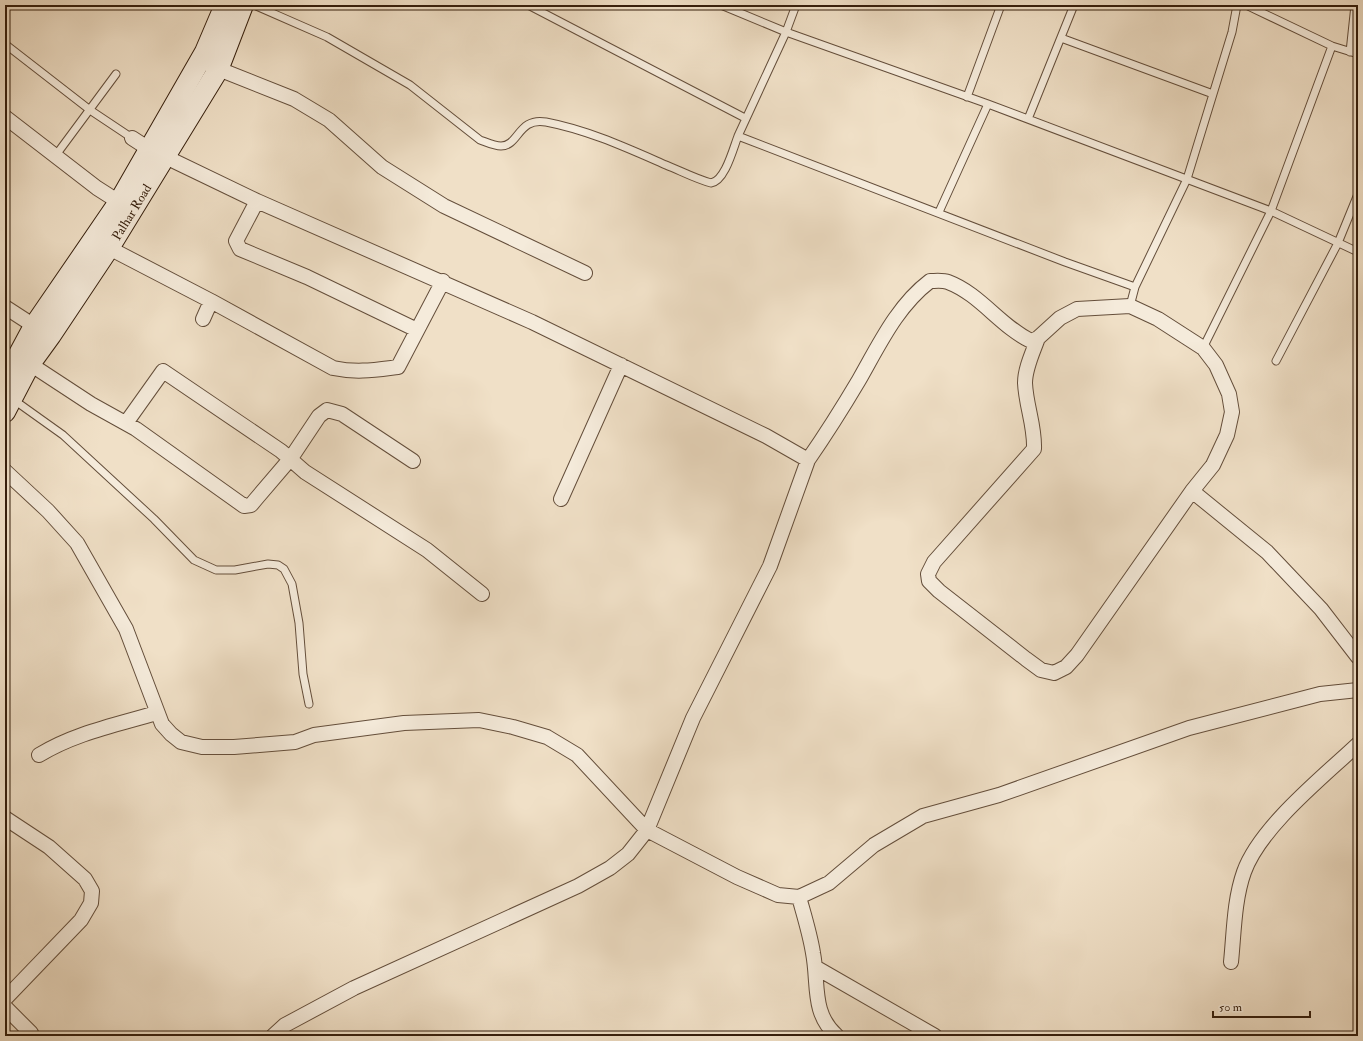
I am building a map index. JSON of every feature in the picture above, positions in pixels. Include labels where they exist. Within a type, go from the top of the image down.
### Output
[{"type":"main road","name":"Palhar Road","points":[[8,405],[30,364],[109,248],[157,154],[225,5]]},
{"type":"main road","name":"Palhar Road","points":[[5,380],[34,326],[119,202],[157,154],[218,70],[243,5]]},
{"type":"street","points":[[200,60],[218,70],[294,99],[329,120],[382,167],[444,206],[585,272]]},
{"type":"street","points":[[5,117],[97,188],[119,202]]},
{"type":"street","points":[[132,138],[157,154],[257,201],[443,281],[532,322],[766,436],[808,460]]},
{"type":"street","points":[[257,201],[236,241],[240,249],[307,277],[417,330]]},
{"type":"street","points":[[109,248],[212,300],[332,368],[347,371],[362,372],[398,367],[443,281]]},
{"type":"street","points":[[273,1036],[285,1025],[354,988],[578,886],[610,868],[628,854],[647,830],[693,718],[770,566],[808,460],[836,418],[894,319],[916,291],[930,280],[947,282],[971,295],[1019,335],[1030,341],[1038,338],[1060,318],[1077,309],[1130,306],[1158,319],[1203,348],[1216,365],[1229,394],[1232,412],[1227,435],[1213,465],[1192,491],[1077,655],[1066,667],[1054,673],[1042,670],[939,591],[929,581],[928,574],[934,562],[1034,449],[1034,434],[1025,383],[1028,366],[1038,338]]},
{"type":"street","points":[[203,319],[212,300]]},
{"type":"street","points":[[5,307],[51,335]]},
{"type":"street","points":[[30,364],[92,404],[166,448],[244,506],[251,505],[291,458],[319,416],[327,410],[342,414],[413,461]]},
{"type":"street","points":[[561,500],[621,365]]},
{"type":"street","points":[[126,423],[163,370],[291,458],[305,472],[427,550],[482,594]]},
{"type":"street","points":[[5,470],[48,511],[77,544],[126,629],[156,713],[162,724],[181,742],[202,747],[234,747],[295,742],[314,735],[404,723],[479,720],[513,726],[547,737],[578,755],[647,830],[737,878],[778,895],[799,897],[829,883],[874,845],[923,816],[999,794],[1189,728],[1320,694],[1358,690]]},
{"type":"street","points":[[1192,491],[1267,552],[1321,609],[1358,657]]},
{"type":"street","points":[[39,755],[59,743],[78,736],[156,713]]},
{"type":"street","points":[[1230,962],[1237,906],[1244,873],[1254,851],[1273,826],[1358,744]]},
{"type":"street","points":[[5,818],[49,847],[85,879],[92,891],[91,903],[81,920],[5,999]]},
{"type":"street","points":[[799,897],[808,927],[815,967],[819,1010],[828,1028],[837,1036]]},
{"type":"street","points":[[815,967],[935,1036]]},
{"type":"street","points":[[5,1007],[31,1033]]},
{"type":"lane","points":[[254,5],[327,37],[410,85],[480,140],[501,146],[515,139],[522,127],[528,124],[542,122],[571,127],[604,139],[711,184],[716,183],[723,174],[745,118],[786,32],[796,5]]},
{"type":"lane","points":[[528,5],[745,118]]},
{"type":"lane","points":[[721,5],[786,32],[968,96],[1187,179],[1271,212],[1358,252]]},
{"type":"lane","points":[[968,96],[1001,5]]},
{"type":"lane","points":[[1028,119],[1074,5]]},
{"type":"lane","points":[[1130,306],[1135,287],[1187,179],[1232,32],[1236,5]]},
{"type":"lane","points":[[1246,5],[1332,46],[1358,54]]},
{"type":"lane","points":[[1350,52],[1355,5]]},
{"type":"lane","points":[[1060,38],[1213,94]]},
{"type":"lane","points":[[5,44],[90,110],[132,138]]},
{"type":"lane","points":[[1203,348],[1271,212],[1332,46]]},
{"type":"lane","points":[[56,155],[116,74]]},
{"type":"lane","points":[[939,212],[988,104]]},
{"type":"lane","points":[[738,136],[939,212],[1065,262],[1135,287]]},
{"type":"lane","points":[[1276,361],[1338,243],[1358,194]]},
{"type":"lane","points":[[8,405],[63,435],[154,519],[194,560],[216,570],[235,570],[268,564],[278,565],[284,569],[292,584],[299,623],[303,674],[309,704]]}]
